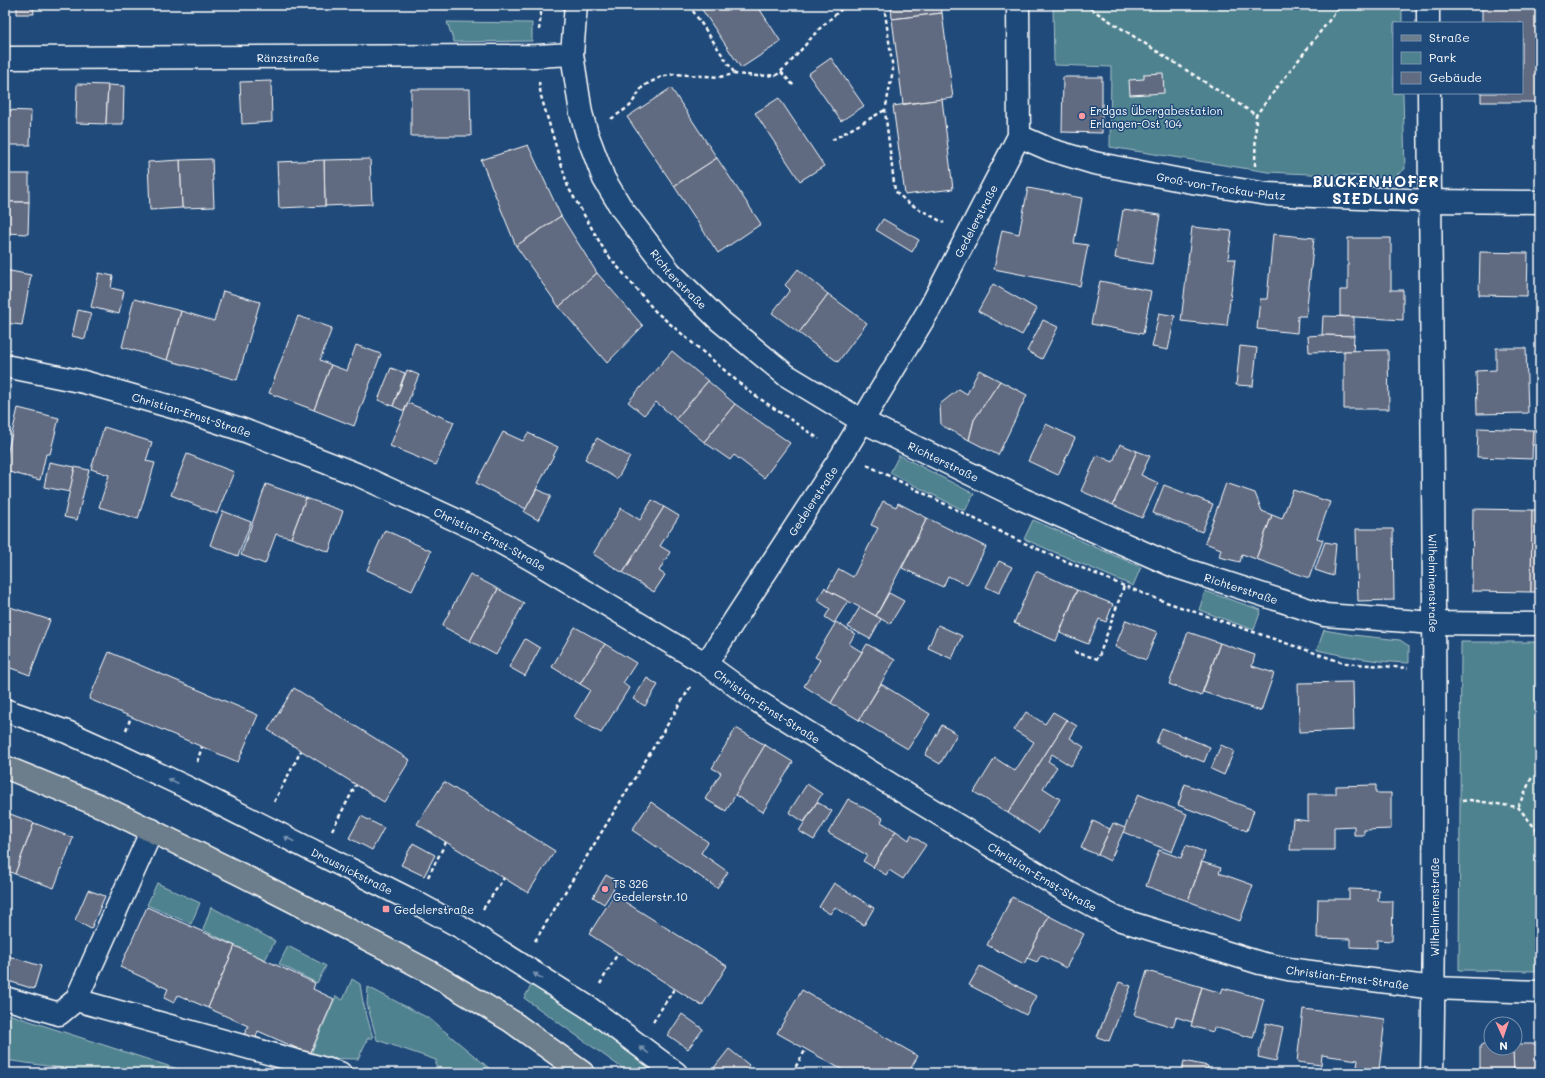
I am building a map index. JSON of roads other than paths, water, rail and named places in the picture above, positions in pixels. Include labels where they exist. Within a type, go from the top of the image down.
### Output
[{"type":"main road","points":[[5,767],[103,807],[152,830],[428,971],[511,1021],[583,1073]]},
{"type":"street","name":"Richterstraße","points":[[576,5],[572,54],[581,113],[587,134],[604,179],[622,209],[670,272],[719,320],[786,375],[862,421],[1022,499],[1174,566],[1325,615],[1434,623],[1540,624]]},
{"type":"street","name":"Gedelerstraße","points":[[706,664],[862,421],[930,308],[1019,136],[1018,5]]},
{"type":"street","points":[[1428,5],[1428,22]]},
{"type":"street","name":"Ränzstraße","points":[[5,58],[529,56],[572,54]]},
{"type":"street","name":"Wilhelminenstraße","points":[[1429,94],[1434,623],[1434,988],[1432,1073]]},
{"type":"street","name":"Groß-von-Trockau-Platz","points":[[1019,136],[1051,150],[1094,163],[1185,181],[1274,194],[1430,201],[1540,202]]},
{"type":"street","name":"Christian-Ernst-Straße","points":[[5,366],[84,382],[179,409],[244,430],[356,474],[482,532],[531,559],[706,664],[754,699],[911,797],[1069,893],[1118,919],[1260,963],[1288,969],[1434,988],[1540,992]]},
{"type":"street","name":"Drausnickstraße","points":[[5,710],[66,732],[186,788],[415,902],[468,931],[521,964],[588,1008],[676,1073]]},
{"type":"street","points":[[5,998],[59,1014],[76,1000],[152,830]]},
{"type":"street","points":[[76,1000],[340,1073]]},
{"type":"place","name":"Erdgas Übergabestation Erlangen-Ost 104","points":[[1082,116]]},
{"type":"place","name":"TS 326 Gedelerstr.10","points":[[605,889]]},
{"type":"place","name":"Gedelerstraße","points":[[386,909]]},
{"type":"district","name":"BUCKENHOFER SIEDLUNG","points":[[1376,190]]}]
